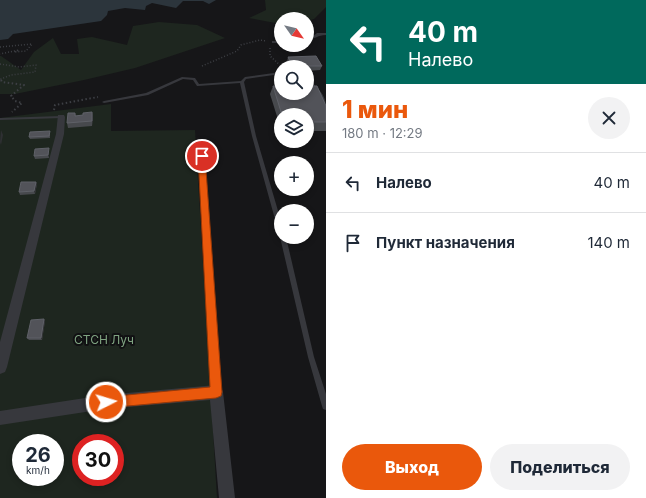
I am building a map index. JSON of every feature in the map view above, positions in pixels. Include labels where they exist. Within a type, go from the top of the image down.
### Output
[{"type":"street","points":[[0,367],[60,134],[58,114]]},
{"type":"street","points":[[0,418],[106,402],[216,392],[227,498]]},
{"type":"lane","points":[[314,38],[318,34],[326,34]]},
{"type":"lane","points":[[104,102],[147,94],[182,78],[194,79],[198,84],[242,82],[245,78],[274,74]]},
{"type":"lane","points":[[242,82],[254,136],[274,206]]},
{"type":"lane","points":[[314,87],[319,92],[326,104]]},
{"type":"lane","points":[[319,92],[326,92]]},
{"type":"lane","points":[[0,119],[58,114]]},
{"type":"lane","points":[[202,156],[216,392]]},
{"type":"lane","points":[[285,244],[311,356],[326,406]]},
{"type":"path","points":[[202,66],[237,51],[241,45],[260,40],[273,42],[268,49],[270,56],[274,60]]},
{"type":"path","points":[[0,47],[32,44],[26,51],[14,52],[19,50],[15,50],[0,54]]},
{"type":"path","points":[[0,64],[20,67],[36,65],[35,72],[11,75],[1,79],[2,82],[24,85],[12,96],[15,101],[22,103],[11,112],[12,116]]},
{"type":"path","points":[[58,114],[55,105],[103,97]]},
{"type":"green space","points":[[265,0],[326,0],[326,7],[314,19],[314,12],[274,12],[274,23],[249,18],[266,10]]},
{"type":"green space","points":[[159,22],[197,25],[225,38],[135,68],[15,94],[0,94],[0,56],[21,70],[34,52],[53,38],[61,54],[79,54],[77,39],[92,37],[127,45],[133,26]]},
{"type":"green space","name":"СТСН Луч","points":[[111,104],[111,131],[195,130],[217,498],[0,498],[0,118]]},
{"type":"shaded area","points":[[0,0],[216,0],[209,4],[203,1],[183,1],[176,8],[152,3],[146,6],[145,10],[125,8],[108,11],[107,15],[101,21],[13,34],[8,39],[0,40]]},
{"type":"building","points":[[316,56],[322,66],[314,66],[314,60],[290,60],[288,57]]},
{"type":"building","points":[[314,86],[317,86],[326,106],[326,122],[314,122],[314,108],[280,108],[277,100],[314,100]]},
{"type":"building","points":[[92,112],[92,121],[67,123],[68,113],[75,113],[75,116]]},
{"type":"building","points":[[50,131],[49,136],[29,137],[30,132]]},
{"type":"building","points":[[49,148],[48,155],[34,156],[35,149]]},
{"type":"building","points":[[21,182],[36,182],[34,191],[19,192]]},
{"type":"building","points":[[44,319],[41,338],[27,338],[31,320]]},
{"type":"route","points":[[106,402],[216,392],[202,156]]}]
